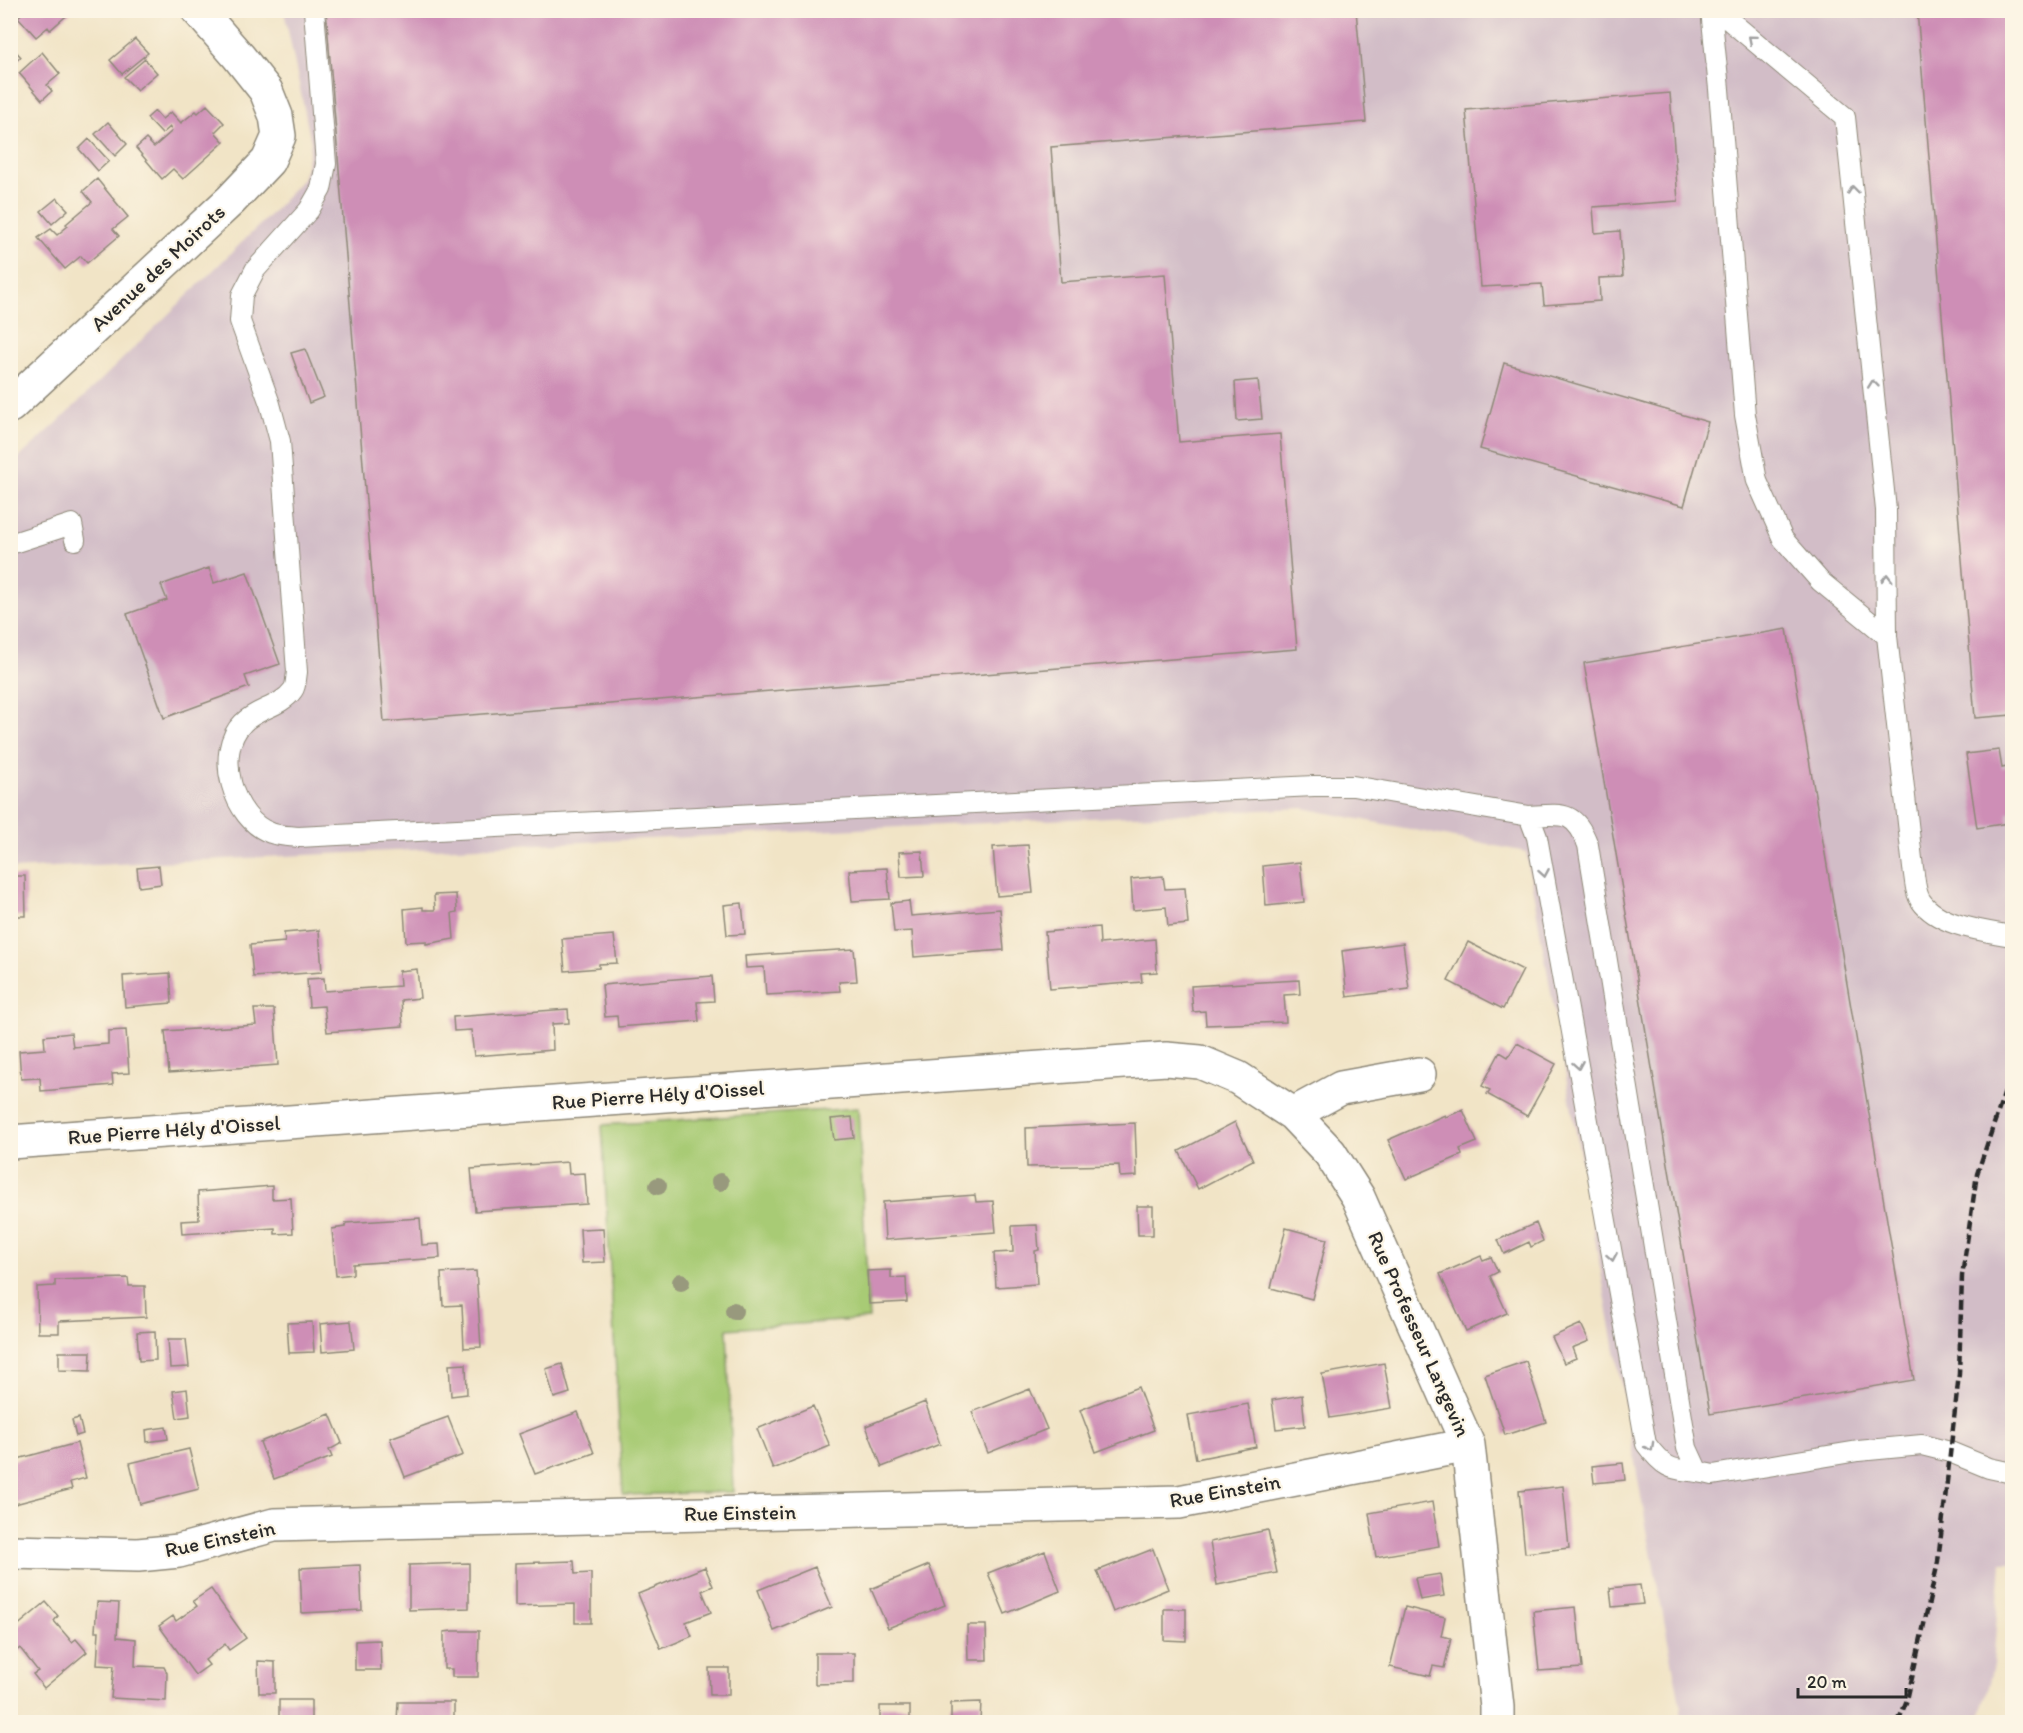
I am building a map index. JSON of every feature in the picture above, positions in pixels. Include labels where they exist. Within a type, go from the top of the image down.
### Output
[{"type":"street","name":"Avenue des Moirots","points":[[10,406],[231,200],[268,162],[279,136],[276,116],[266,91],[198,10]]},
{"type":"street","name":"Rue Pierre Hély d'Oissel","points":[[10,1142],[1166,1059],[1200,1062],[1228,1074],[1293,1114]]},
{"type":"street","points":[[1293,1114],[1341,1088],[1419,1074]]},
{"type":"street","name":"Rue Professeur Langevin","points":[[1293,1114],[1330,1153],[1358,1197],[1467,1445],[1497,1722]]},
{"type":"street","name":"Rue Einstein","points":[[10,1552],[138,1555],[179,1551],[274,1525],[1179,1502],[1467,1445]]},
{"type":"lane","points":[[314,10],[326,164],[321,189],[309,210],[255,270],[242,295],[240,321],[270,404],[280,441],[297,672],[294,689],[280,701],[243,722],[230,740],[227,769],[236,798],[253,821],[270,833],[298,837],[1314,786],[1353,786],[1529,816],[1570,817],[1582,828],[1588,844],[1687,1448],[1698,1472]]},
{"type":"lane","points":[[1711,10],[1745,414],[1757,481],[1783,539],[1820,581],[1887,636]]},
{"type":"lane","points":[[1717,10],[1845,117],[1886,510],[1887,636],[1913,868],[1920,900],[1936,915],[1972,929],[2013,936]]},
{"type":"lane","points":[[10,544],[72,524],[75,540]]},
{"type":"lane","points":[[1529,816],[1537,837],[1646,1444],[1658,1461],[1675,1470],[1713,1475],[1858,1451],[1922,1445],[1950,1452],[1989,1468],[2013,1473]]},
{"type":"shaded area","points":[[284,11],[2012,11],[2012,1563],[2001,1563],[1993,1665],[1977,1722],[1682,1722],[1526,852],[1303,808],[11,869],[11,465],[273,212],[304,177],[311,142]]},
{"type":"green space","points":[[858,1108],[869,1319],[727,1329],[733,1492],[623,1495],[602,1125]]},
{"type":"building","points":[[26,10],[73,10],[50,30],[48,27],[36,37],[18,17]]},
{"type":"building","points":[[326,10],[1356,10],[1366,122],[1051,147],[1061,282],[1165,274],[1179,442],[1280,434],[1297,649],[384,722]]},
{"type":"building","points":[[1917,10],[2012,10],[2012,715],[1975,718]]},
{"type":"building","points":[[135,39],[148,53],[122,74],[110,60]]},
{"type":"building","points":[[10,45],[21,57],[10,66]]},
{"type":"building","points":[[42,52],[60,74],[47,85],[52,91],[42,100],[19,73]]},
{"type":"building","points":[[145,59],[157,73],[137,90],[124,77]]},
{"type":"building","points":[[1670,93],[1678,201],[1593,207],[1595,233],[1620,231],[1623,277],[1599,278],[1600,301],[1544,305],[1542,284],[1481,287],[1466,110]]},
{"type":"building","points":[[207,105],[224,123],[215,132],[224,142],[183,179],[173,169],[162,179],[136,148],[146,139],[154,147],[172,131],[170,127],[162,134],[147,118],[155,111],[162,119],[171,112],[181,123]]},
{"type":"building","points":[[108,122],[127,144],[115,156],[95,134]]},
{"type":"building","points":[[89,139],[109,161],[98,171],[79,149]]},
{"type":"building","points":[[97,179],[128,217],[113,229],[119,236],[87,263],[81,256],[65,269],[38,238],[51,229],[57,235],[68,226],[66,224],[92,202],[83,191]]},
{"type":"building","points":[[57,198],[68,210],[52,224],[41,211]]},
{"type":"building","points":[[305,349],[324,397],[309,403],[291,353]]},
{"type":"building","points":[[1504,363],[1708,422],[1684,506],[1480,449]]},
{"type":"building","points":[[1258,380],[1262,419],[1237,421],[1235,382]]},
{"type":"building","points":[[209,568],[214,583],[247,572],[280,664],[245,676],[249,687],[164,718],[127,614],[167,600],[161,585]]},
{"type":"building","points":[[1787,629],[1914,1380],[1710,1414],[1584,663]]},
{"type":"building","points":[[1999,750],[2002,768],[2012,766],[2012,812],[2007,812],[2008,823],[1977,828],[1966,754]]},
{"type":"building","points":[[1028,845],[1033,893],[997,896],[993,847]]},
{"type":"building","points":[[922,851],[924,876],[901,877],[899,852]]},
{"type":"building","points":[[1300,862],[1304,902],[1266,906],[1263,866]]},
{"type":"building","points":[[159,866],[161,884],[139,887],[137,868]]},
{"type":"building","points":[[887,868],[890,899],[852,901],[849,870]]},
{"type":"building","points":[[10,876],[25,876],[26,916],[10,916]]},
{"type":"building","points":[[1163,876],[1165,889],[1185,888],[1188,924],[1168,926],[1166,907],[1133,910],[1131,879]]},
{"type":"building","points":[[456,894],[457,912],[452,913],[454,939],[426,944],[426,941],[406,942],[404,909],[423,907],[423,910],[435,910],[434,895]]},
{"type":"building","points":[[909,901],[911,916],[1000,909],[1004,950],[914,957],[912,931],[894,932],[891,903]]},
{"type":"building","points":[[742,903],[745,934],[727,935],[724,905]]},
{"type":"building","points":[[1099,927],[1100,944],[1155,939],[1157,972],[1141,973],[1142,982],[1050,989],[1045,932]]},
{"type":"building","points":[[319,930],[322,972],[253,977],[250,945],[285,942],[284,933]]},
{"type":"building","points":[[614,935],[617,963],[599,964],[599,968],[565,971],[562,939]]},
{"type":"building","points":[[1468,942],[1523,970],[1503,1009],[1448,981]]},
{"type":"building","points":[[1403,943],[1409,989],[1347,997],[1342,951]]},
{"type":"building","points":[[854,949],[857,981],[839,982],[840,991],[766,995],[764,967],[746,968],[745,956]]},
{"type":"building","points":[[417,969],[420,998],[401,1000],[403,1026],[327,1032],[324,1006],[309,1007],[307,979],[324,978],[325,991],[400,986],[399,971]]},
{"type":"building","points":[[170,973],[172,1003],[125,1007],[123,976]]},
{"type":"building","points":[[712,976],[714,1001],[697,1002],[699,1021],[618,1027],[617,1016],[605,1017],[602,985]]},
{"type":"building","points":[[1299,980],[1300,994],[1284,995],[1286,1022],[1206,1025],[1205,1011],[1193,1012],[1191,986]]},
{"type":"building","points":[[254,1009],[274,1009],[278,1065],[169,1073],[165,1031],[256,1025]]},
{"type":"building","points":[[568,1009],[569,1023],[552,1024],[553,1050],[474,1056],[471,1030],[454,1031],[453,1017]]},
{"type":"building","points":[[126,1030],[129,1073],[112,1074],[113,1085],[41,1091],[40,1078],[21,1079],[19,1051],[45,1049],[44,1036],[71,1033],[73,1047],[108,1044],[108,1031]]},
{"type":"building","points":[[1517,1043],[1556,1064],[1527,1116],[1487,1094],[1490,1090],[1482,1086],[1500,1052],[1508,1057]]},
{"type":"building","points":[[1463,1110],[1477,1142],[1460,1149],[1462,1155],[1406,1179],[1388,1140],[1445,1115],[1446,1117]]},
{"type":"building","points":[[852,1117],[854,1138],[834,1140],[831,1119]]},
{"type":"building","points":[[1235,1122],[1253,1160],[1198,1189],[1179,1151]]},
{"type":"building","points":[[1135,1123],[1137,1176],[1120,1177],[1119,1165],[1027,1167],[1026,1128]]},
{"type":"building","points":[[568,1162],[569,1174],[585,1173],[587,1204],[475,1211],[471,1169]]},
{"type":"building","points":[[272,1186],[272,1199],[291,1198],[293,1233],[275,1234],[275,1228],[182,1234],[181,1221],[199,1220],[198,1192]]},
{"type":"building","points":[[975,1195],[976,1202],[993,1201],[996,1232],[885,1240],[883,1202]]},
{"type":"building","points":[[1137,1206],[1153,1206],[1153,1235],[1138,1235]]},
{"type":"building","points":[[420,1218],[422,1245],[439,1244],[440,1258],[353,1264],[353,1274],[336,1276],[332,1229],[345,1227],[346,1223]]},
{"type":"building","points":[[1536,1223],[1543,1241],[1531,1247],[1529,1242],[1504,1254],[1498,1240]]},
{"type":"building","points":[[1037,1225],[1039,1250],[1035,1251],[1037,1284],[996,1287],[994,1253],[1013,1252],[1012,1226]]},
{"type":"building","points":[[603,1228],[605,1262],[582,1263],[580,1229]]},
{"type":"building","points":[[1286,1228],[1327,1239],[1312,1299],[1271,1288]]},
{"type":"building","points":[[1481,1256],[1483,1260],[1491,1257],[1498,1272],[1490,1276],[1507,1313],[1466,1331],[1440,1274]]},
{"type":"building","points":[[891,1270],[891,1278],[906,1277],[907,1302],[869,1304],[867,1271]]},
{"type":"building","points":[[476,1271],[481,1347],[464,1348],[462,1305],[443,1306],[441,1273]]},
{"type":"building","points":[[128,1278],[129,1286],[145,1286],[146,1317],[59,1321],[59,1333],[38,1333],[37,1287],[55,1286],[55,1280]]},
{"type":"building","points":[[351,1321],[354,1349],[322,1352],[320,1324]]},
{"type":"building","points":[[312,1322],[314,1352],[289,1353],[287,1323]]},
{"type":"building","points":[[1581,1324],[1589,1341],[1572,1348],[1576,1358],[1564,1363],[1552,1337]]},
{"type":"building","points":[[155,1331],[156,1360],[139,1361],[137,1332]]},
{"type":"building","points":[[168,1339],[186,1339],[189,1367],[170,1368]]},
{"type":"building","points":[[59,1352],[91,1352],[90,1371],[59,1370]]},
{"type":"building","points":[[1526,1361],[1546,1422],[1505,1435],[1485,1375]]},
{"type":"building","points":[[1384,1363],[1392,1408],[1330,1418],[1322,1374]]},
{"type":"building","points":[[466,1364],[467,1394],[451,1396],[449,1365]]},
{"type":"building","points":[[562,1364],[570,1393],[554,1398],[546,1369]]},
{"type":"building","points":[[1138,1387],[1154,1430],[1096,1452],[1080,1410]]},
{"type":"building","points":[[187,1389],[190,1416],[177,1418],[173,1391]]},
{"type":"building","points":[[1030,1389],[1047,1429],[988,1453],[972,1412]]},
{"type":"building","points":[[1302,1395],[1305,1426],[1276,1429],[1272,1400]]},
{"type":"building","points":[[925,1402],[940,1444],[882,1467],[866,1426]]},
{"type":"building","points":[[1248,1404],[1256,1447],[1196,1459],[1188,1415]]},
{"type":"building","points":[[813,1406],[830,1446],[773,1469],[757,1429]]},
{"type":"building","points":[[578,1412],[594,1453],[535,1474],[519,1434]]},
{"type":"building","points":[[330,1414],[342,1443],[329,1450],[332,1457],[274,1479],[260,1442]]},
{"type":"building","points":[[448,1417],[463,1455],[405,1477],[390,1438]]},
{"type":"building","points":[[79,1418],[83,1434],[76,1436],[72,1420]]},
{"type":"building","points":[[166,1427],[168,1439],[147,1442],[146,1430]]},
{"type":"building","points":[[77,1443],[86,1478],[70,1482],[72,1489],[11,1505],[10,1461]]},
{"type":"building","points":[[189,1449],[199,1489],[140,1504],[130,1463]]},
{"type":"building","points":[[1623,1463],[1625,1480],[1594,1483],[1592,1466]]},
{"type":"building","points":[[1563,1486],[1569,1548],[1525,1553],[1519,1491]]},
{"type":"building","points":[[1432,1502],[1439,1546],[1376,1557],[1369,1513]]},
{"type":"building","points":[[1268,1530],[1277,1573],[1217,1585],[1210,1542]]},
{"type":"building","points":[[1153,1549],[1168,1589],[1113,1612],[1097,1571]]},
{"type":"building","points":[[1045,1551],[1060,1591],[1005,1614],[988,1573]]},
{"type":"building","points":[[574,1561],[575,1574],[591,1573],[591,1623],[575,1623],[575,1604],[515,1606],[515,1563]]},
{"type":"building","points":[[469,1563],[469,1608],[409,1610],[409,1565]]},
{"type":"building","points":[[360,1565],[362,1610],[302,1613],[300,1568]]},
{"type":"building","points":[[929,1565],[945,1605],[888,1628],[871,1589]]},
{"type":"building","points":[[705,1567],[713,1586],[702,1591],[711,1612],[686,1622],[692,1636],[661,1649],[638,1594]]},
{"type":"building","points":[[815,1567],[832,1607],[774,1631],[758,1590]]},
{"type":"building","points":[[1440,1574],[1444,1596],[1420,1600],[1415,1578]]},
{"type":"building","points":[[1640,1585],[1643,1604],[1612,1607],[1610,1588]]},
{"type":"building","points":[[211,1589],[246,1638],[229,1650],[225,1644],[205,1660],[209,1665],[195,1675],[159,1626],[173,1616],[176,1621],[197,1606],[193,1601]]},
{"type":"building","points":[[46,1602],[58,1616],[54,1621],[72,1642],[76,1639],[87,1652],[44,1688],[33,1674],[38,1671],[20,1648],[15,1652],[10,1646],[10,1632]]},
{"type":"building","points":[[97,1602],[119,1603],[117,1637],[136,1639],[135,1666],[164,1667],[167,1673],[166,1701],[111,1698],[114,1666],[97,1665],[99,1631],[95,1631]]},
{"type":"building","points":[[1405,1607],[1445,1617],[1441,1636],[1451,1638],[1444,1668],[1433,1666],[1430,1676],[1390,1667]]},
{"type":"building","points":[[1576,1607],[1582,1668],[1539,1671],[1533,1611]]},
{"type":"building","points":[[1164,1609],[1186,1609],[1186,1641],[1164,1640]]},
{"type":"building","points":[[967,1625],[986,1625],[987,1660],[968,1660]]},
{"type":"building","points":[[479,1631],[478,1677],[452,1677],[452,1669],[444,1669],[444,1632]]},
{"type":"building","points":[[380,1640],[381,1670],[355,1670],[355,1641]]},
{"type":"building","points":[[815,1653],[854,1653],[854,1683],[815,1684]]},
{"type":"building","points":[[258,1661],[275,1662],[275,1693],[259,1693]]},
{"type":"building","points":[[709,1668],[729,1668],[729,1695],[710,1695]]},
{"type":"building","points":[[279,1700],[311,1700],[311,1722],[279,1722]]},
{"type":"building","points":[[398,1702],[454,1702],[454,1722],[397,1722]]},
{"type":"building","points":[[981,1702],[980,1722],[951,1722],[951,1703]]},
{"type":"building","points":[[880,1706],[910,1706],[910,1722],[880,1722]]},
{"type":"railway","points":[[1898,1722],[1907,1700],[1938,1562],[1959,1374],[1962,1276],[1977,1174],[2012,1071]]}]
